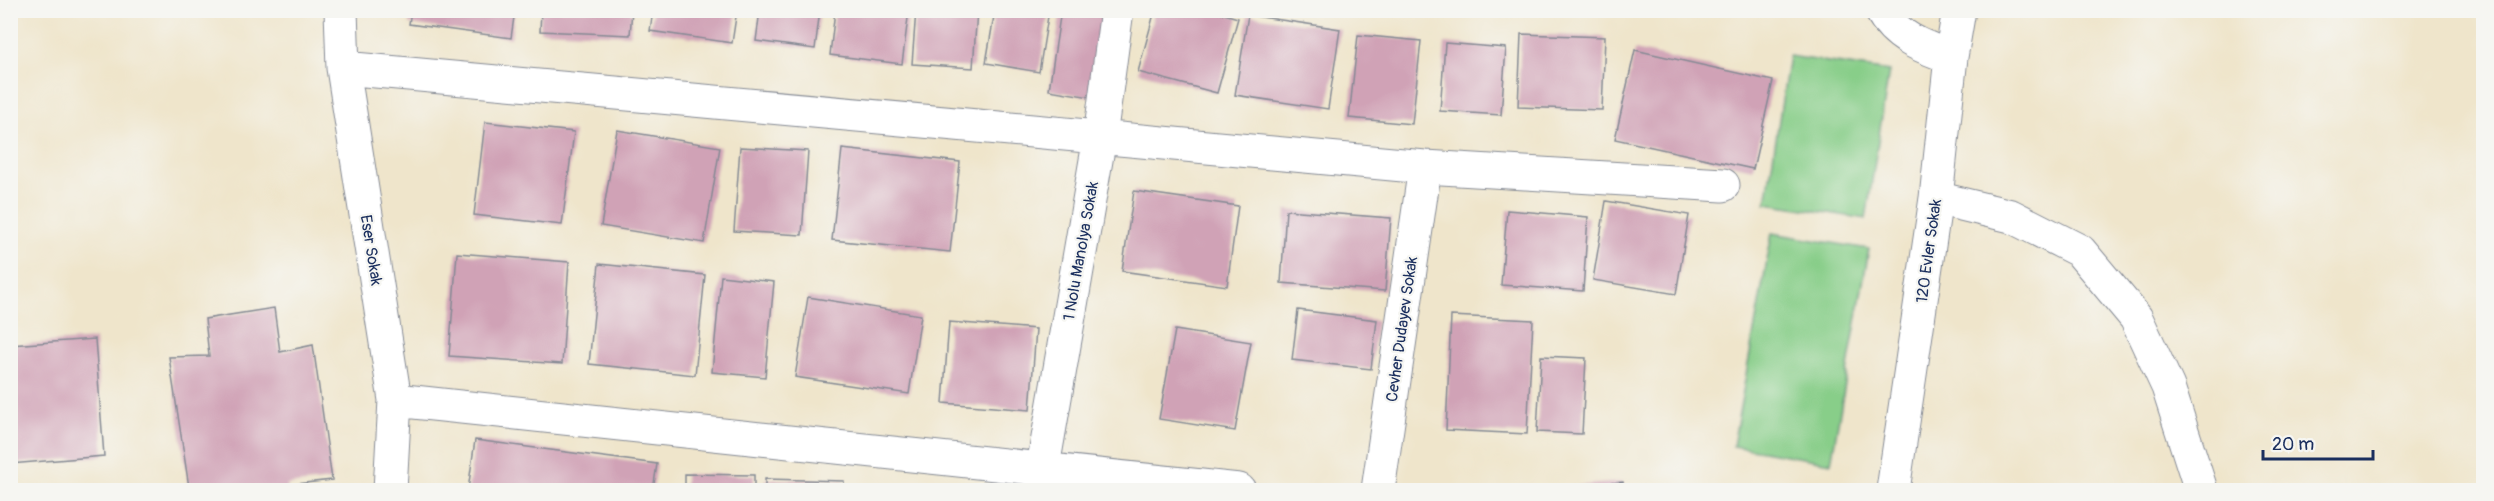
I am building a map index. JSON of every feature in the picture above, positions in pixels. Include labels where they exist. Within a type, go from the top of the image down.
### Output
[{"type":"street","name":"Eser Sokak","points":[[341,10],[343,68],[396,399],[390,490]]},
{"type":"street","name":"1 Nolu Manolya Sokak","points":[[1041,481],[1100,137],[1117,10]]},
{"type":"street","points":[[1881,10],[1888,24],[1914,43],[1951,57]]},
{"type":"street","name":"120 Evler Sokak","points":[[1893,490],[1936,198],[1951,57],[1959,10]]},
{"type":"street","points":[[343,68],[1425,167],[1723,185]]},
{"type":"street","name":"Cevher Dudayev Sokak","points":[[1378,490],[1425,167]]},
{"type":"street","points":[[1936,198],[2011,216],[2080,251],[2136,318],[2168,387],[2199,477],[2201,490]]},
{"type":"street","points":[[396,399],[1041,481],[1239,490]]},
{"type":"green space","points":[[1789,56],[1889,71],[1866,219],[1766,203]]},
{"type":"green space","points":[[1772,233],[1869,249],[1831,463],[1733,446]]},
{"type":"building","points":[[411,10],[515,10],[511,38],[409,24]]},
{"type":"building","points":[[541,10],[632,10],[630,35],[540,31]]},
{"type":"building","points":[[653,10],[737,10],[732,43],[650,31]]},
{"type":"building","points":[[760,10],[820,10],[815,49],[756,41]]},
{"type":"building","points":[[835,10],[909,10],[902,64],[830,55]]},
{"type":"building","points":[[916,10],[977,10],[973,68],[912,64]]},
{"type":"building","points":[[995,10],[1049,10],[1039,72],[986,63]]},
{"type":"building","points":[[1061,10],[1108,13],[1096,98],[1049,90]]},
{"type":"building","points":[[1155,10],[1210,10],[1238,18],[1217,93],[1138,72]]},
{"type":"building","points":[[1248,15],[1340,29],[1328,109],[1235,95]]},
{"type":"building","points":[[1521,34],[1605,37],[1602,110],[1518,107]]},
{"type":"building","points":[[1358,35],[1421,41],[1412,124],[1349,118]]},
{"type":"building","points":[[1445,43],[1506,48],[1501,115],[1440,111]]},
{"type":"building","points":[[1635,50],[1773,81],[1753,169],[1615,139]]},
{"type":"building","points":[[485,122],[574,132],[562,225],[474,215]]},
{"type":"building","points":[[617,130],[720,147],[704,243],[601,226]]},
{"type":"building","points":[[740,147],[808,151],[802,235],[734,231]]},
{"type":"building","points":[[842,149],[960,162],[950,252],[832,240]]},
{"type":"building","points":[[1134,191],[1238,206],[1227,286],[1122,271]]},
{"type":"building","points":[[1606,201],[1689,215],[1676,294],[1593,280]]},
{"type":"building","points":[[1286,210],[1391,218],[1385,291],[1281,283]]},
{"type":"building","points":[[1507,210],[1588,217],[1583,291],[1501,285]]},
{"type":"building","points":[[457,253],[569,262],[562,364],[449,356]]},
{"type":"building","points":[[599,264],[705,275],[695,375],[589,364]]},
{"type":"building","points":[[721,276],[774,282],[765,377],[712,372]]},
{"type":"building","points":[[808,297],[921,315],[909,394],[795,377]]},
{"type":"building","points":[[274,308],[280,352],[313,345],[332,480],[287,485],[288,490],[208,490],[189,487],[169,357],[209,356],[205,319]]},
{"type":"building","points":[[1298,310],[1377,320],[1371,369],[1292,360]]},
{"type":"building","points":[[1451,316],[1533,320],[1527,434],[1446,430]]},
{"type":"building","points":[[949,322],[1036,329],[1030,410],[943,403]]},
{"type":"building","points":[[1175,330],[1251,342],[1235,431],[1159,419]]},
{"type":"building","points":[[95,339],[104,456],[10,464],[10,345]]},
{"type":"building","points":[[1541,356],[1586,358],[1582,434],[1537,432]]},
{"type":"building","points":[[475,440],[657,464],[653,490],[468,490]]},
{"type":"building","points":[[685,474],[754,475],[754,490],[685,490]]},
{"type":"building","points":[[765,479],[844,481],[844,490],[765,490]]},
{"type":"building","points":[[1623,482],[1624,490],[1537,490],[1537,489]]}]
